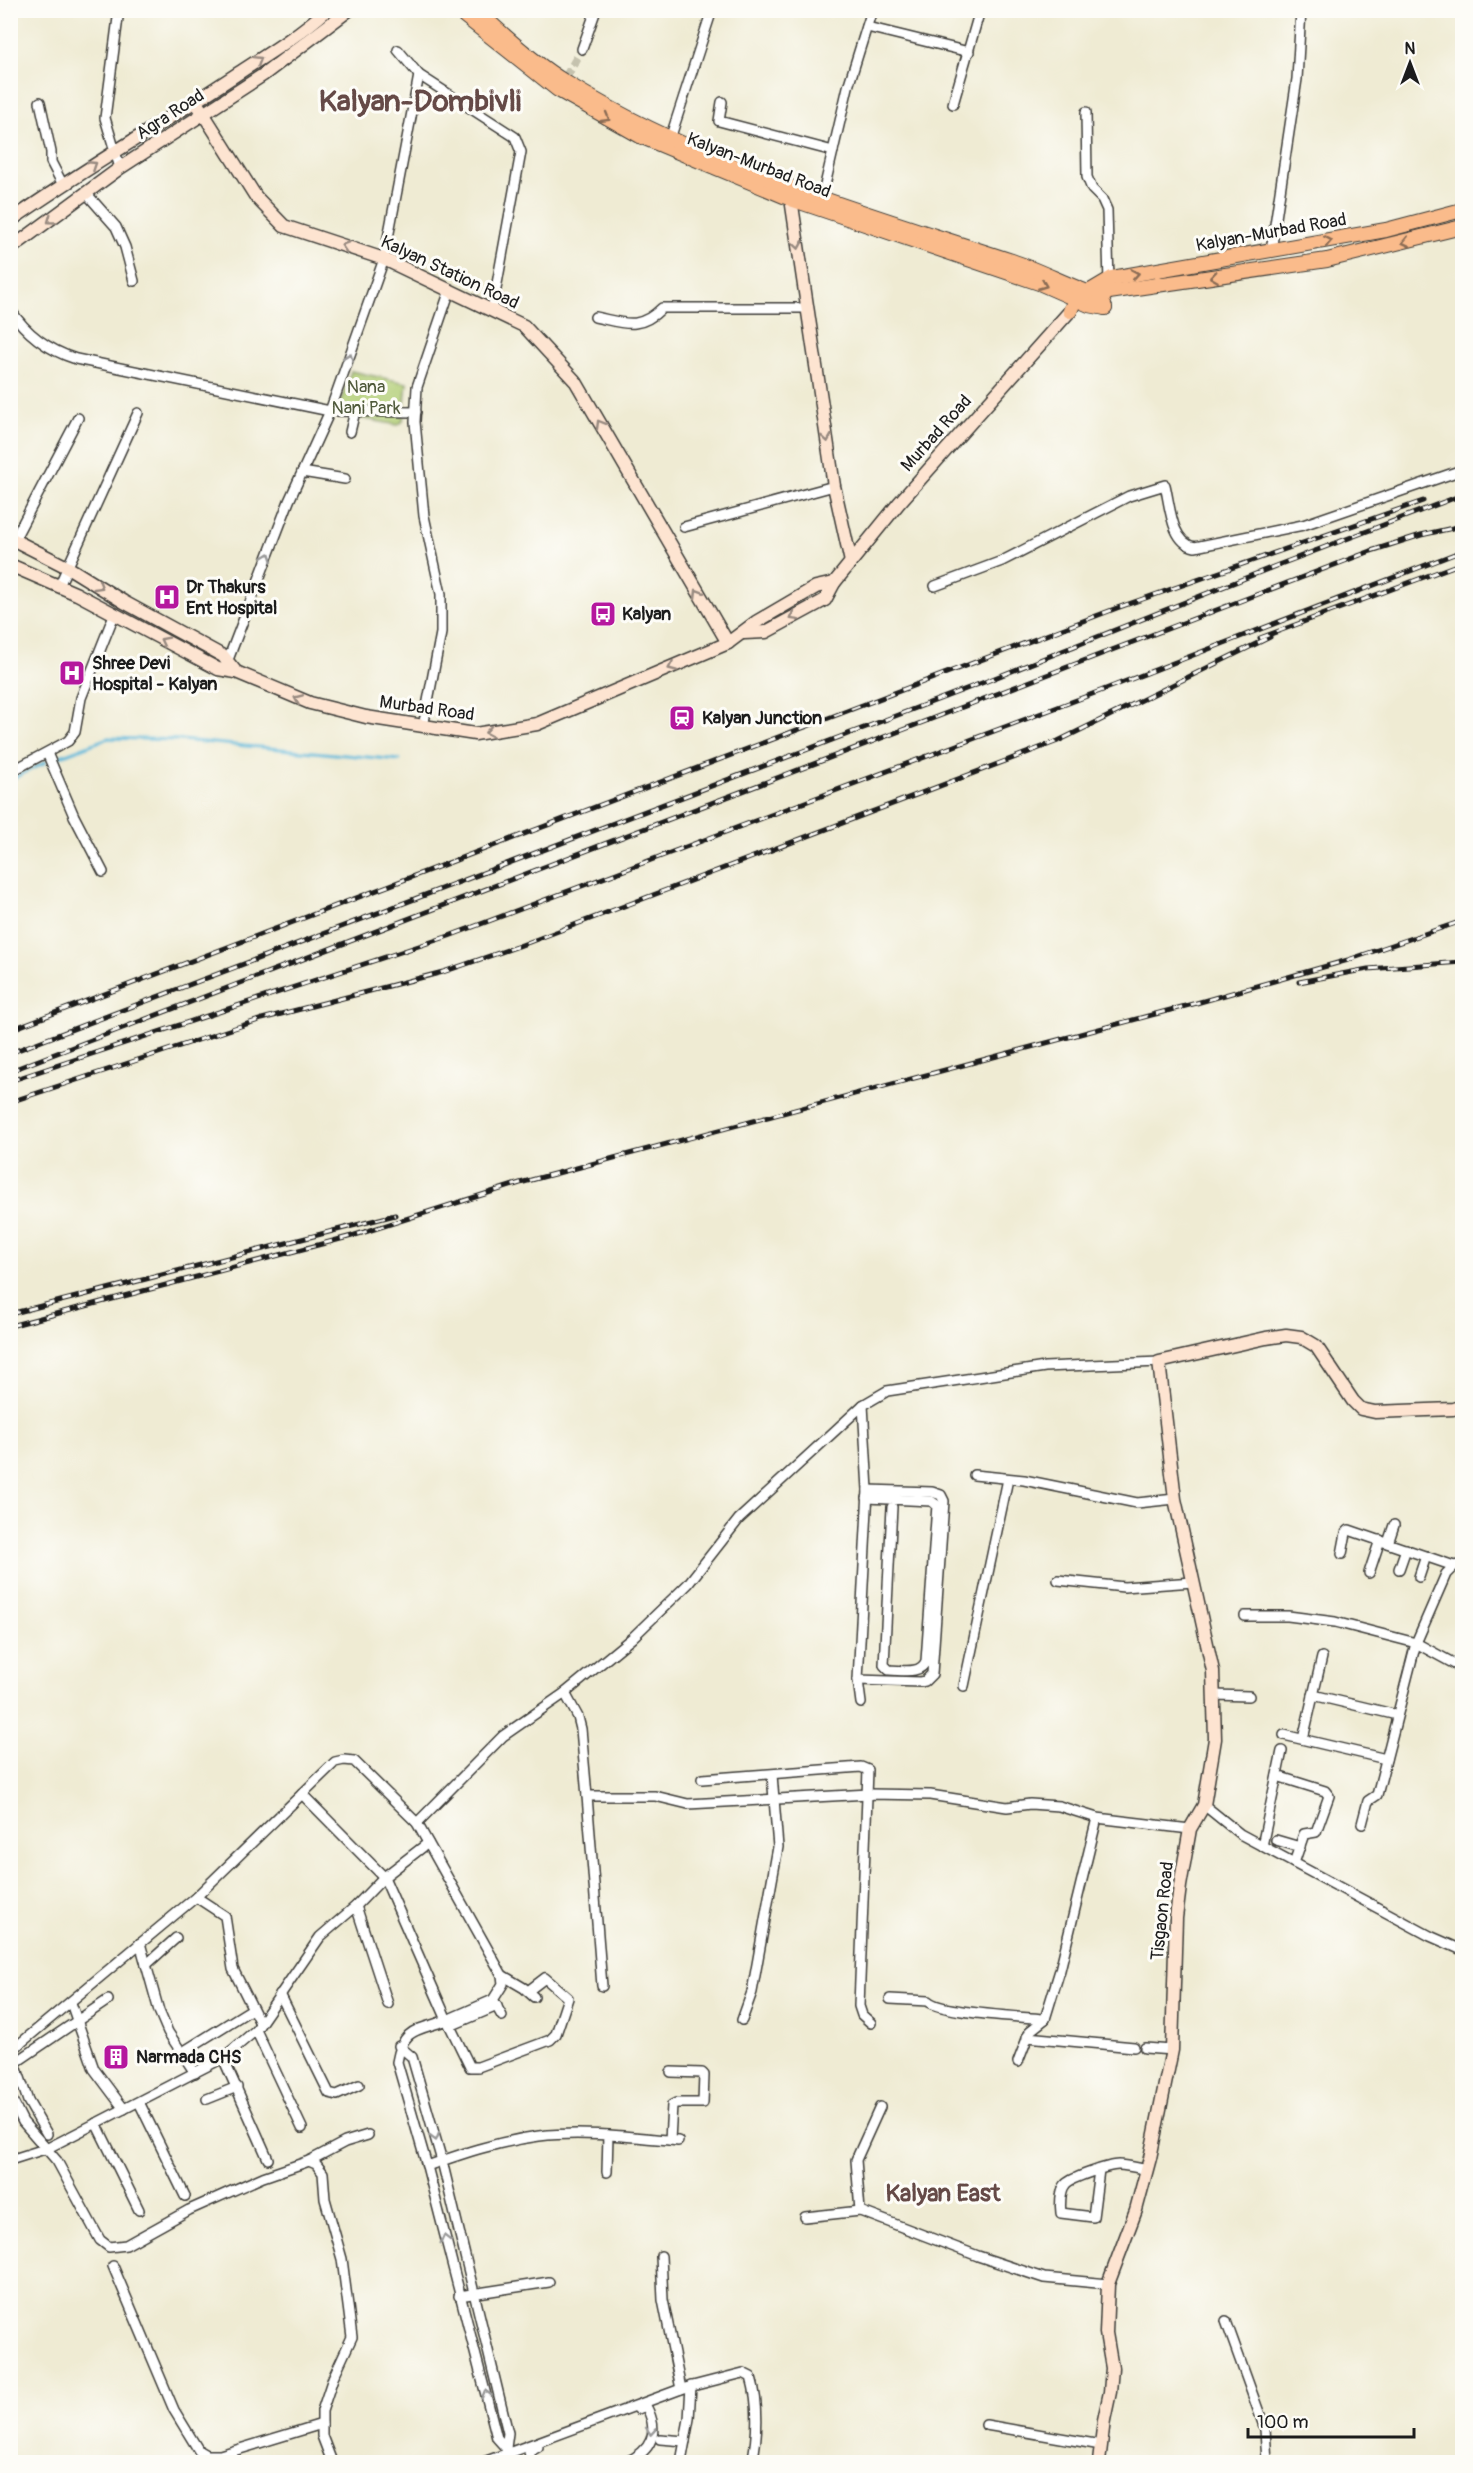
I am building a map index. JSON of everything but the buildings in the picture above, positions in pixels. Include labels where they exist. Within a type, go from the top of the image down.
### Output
[{"type":"main road","name":"Kalyan-Murbad Road","points":[[457,10],[563,83],[669,143],[820,204],[1008,266],[1093,298],[1327,260],[1462,227]]},
{"type":"main road","name":"Kalyan-Murbad Road","points":[[477,10],[504,36],[563,83]]},
{"type":"main road","name":"Kalyan-Murbad Road","points":[[1093,298],[1271,251],[1386,230],[1462,210]]},
{"type":"street","points":[[119,10],[105,118],[120,168]]},
{"type":"street","name":"Agra Road","points":[[10,249],[120,168],[263,75],[350,10]]},
{"type":"street","points":[[582,49],[596,10]]},
{"type":"street","points":[[669,143],[712,10]]},
{"type":"street","points":[[820,204],[848,87],[872,10]]},
{"type":"street","points":[[952,104],[980,10]]},
{"type":"street","points":[[1271,251],[1297,79],[1301,10]]},
{"type":"street","points":[[326,11],[336,20]]},
{"type":"street","name":"Agra Road","points":[[10,221],[63,184],[288,42],[326,11]]},
{"type":"street","points":[[867,27],[969,52]]},
{"type":"street","points":[[398,50],[419,75],[515,137],[521,152],[492,310]]},
{"type":"street","points":[[229,668],[302,472],[330,411],[384,259],[419,75]]},
{"type":"street","points":[[230,79],[237,92]]},
{"type":"street","points":[[40,102],[51,152],[51,162],[63,184]]},
{"type":"street","name":"Kalyan Station Road","points":[[196,102],[256,197],[284,226],[384,259],[524,326],[576,382],[728,643]]},
{"type":"street","points":[[722,102],[719,121],[833,151]]},
{"type":"street","points":[[1086,112],[1087,177],[1092,189],[1102,199],[1107,210],[1093,298]]},
{"type":"street","points":[[86,193],[117,228],[125,247],[134,281]]},
{"type":"street","points":[[790,193],[834,486],[851,562]]},
{"type":"street","points":[[423,727],[441,633],[441,594],[424,516],[416,412],[417,387],[450,290]]},
{"type":"street","name":"Murbad Road","points":[[10,565],[310,704],[366,717],[475,734],[537,724],[728,643],[744,633],[766,632],[825,600],[834,583],[899,503],[1093,298]]},
{"type":"street","points":[[595,317],[633,325],[650,320],[662,308],[807,308]]},
{"type":"street","points":[[10,309],[33,336],[53,350],[70,357],[330,411],[416,412]]},
{"type":"street","points":[[350,432],[355,411]]},
{"type":"street","points":[[59,586],[138,413]]},
{"type":"street","points":[[12,539],[78,418]]},
{"type":"street","points":[[936,586],[1002,561],[1129,496],[1166,485],[1176,531],[1182,542],[1195,547],[1303,525],[1462,470]]},
{"type":"street","points":[[302,472],[345,478]]},
{"type":"street","points":[[684,527],[834,486]]},
{"type":"street","name":"Murbad Road","points":[[12,539],[69,568],[124,602],[224,656],[229,668]]},
{"type":"street","points":[[10,772],[68,741],[75,732],[81,698],[114,615]]},
{"type":"street","points":[[46,753],[74,816],[103,872]]},
{"type":"street","points":[[417,1823],[503,1736],[565,1693],[640,1630],[688,1584],[739,1518],[863,1405],[887,1391],[1045,1367],[1159,1362],[1286,1335],[1301,1337],[1316,1346],[1353,1401],[1361,1409],[1375,1412],[1453,1409],[1462,1406]]},
{"type":"street","name":"Tisgaon Road","points":[[1099,2463],[1111,2380],[1106,2333],[1108,2284],[1136,2210],[1147,2170],[1172,2050],[1176,1918],[1190,1829],[1204,1805],[1215,1739],[1213,1671],[1175,1499],[1159,1362]]},
{"type":"street","points":[[861,1703],[858,1680],[867,1494],[863,1405]]},
{"type":"street","points":[[974,1475],[1008,1479],[1137,1503],[1175,1499]]},
{"type":"street","points":[[964,1686],[1008,1479]]},
{"type":"street","points":[[858,1680],[926,1681],[933,1674],[943,1513],[943,1498],[937,1493],[867,1494]]},
{"type":"street","points":[[867,1494],[931,1501],[937,1505],[926,1661],[922,1668],[916,1671],[889,1670],[884,1665],[892,1507]]},
{"type":"street","points":[[1369,1572],[1394,1525]]},
{"type":"street","points":[[1342,1554],[1348,1530],[1458,1565]]},
{"type":"street","points":[[1399,1569],[1406,1549]]},
{"type":"street","points":[[1419,1577],[1426,1556]]},
{"type":"street","points":[[1362,1824],[1368,1801],[1377,1795],[1416,1643],[1446,1574],[1458,1565]]},
{"type":"street","points":[[1058,1580],[1124,1587],[1193,1582]]},
{"type":"street","points":[[1245,1616],[1288,1616],[1335,1622],[1416,1643],[1462,1668]]},
{"type":"street","points":[[1303,1739],[1322,1657]]},
{"type":"street","points":[[565,1693],[578,1717],[581,1729],[602,1986]]},
{"type":"street","points":[[1214,1695],[1249,1696]]},
{"type":"street","points":[[1313,1695],[1397,1715]]},
{"type":"street","points":[[1284,1735],[1386,1759]]},
{"type":"street","points":[[1262,1846],[1282,1751]]},
{"type":"street","points":[[10,2052],[196,1897],[335,1762],[354,1761],[417,1823],[502,1975],[503,1984],[495,2003],[449,2023],[407,2035],[399,2046],[397,2062],[427,2166],[497,2438],[508,2454]]},
{"type":"street","points":[[702,1779],[866,1768],[870,1772],[859,2006],[862,2015],[871,2023]]},
{"type":"street","points":[[742,2020],[752,1992],[778,1847],[772,1774]]},
{"type":"street","points":[[1276,1776],[1324,1791],[1329,1796],[1316,1832],[1304,1834],[1294,1863]]},
{"type":"street","points":[[302,1794],[384,1877],[468,2064],[473,2068],[550,2040],[556,2034],[569,1999],[545,1978],[531,1994],[502,1975]]},
{"type":"street","points":[[587,1796],[655,1796],[688,1804],[869,1794],[930,1795],[1007,1807],[1030,1804],[1059,1806],[1097,1818],[1190,1829]]},
{"type":"street","points":[[1204,1805],[1240,1834],[1430,1936],[1462,1950]]},
{"type":"street","points":[[1018,2062],[1030,2031],[1045,2019],[1060,1970],[1097,1818]]},
{"type":"street","points":[[1276,1840],[1300,1847]]},
{"type":"street","points":[[10,2160],[48,2148],[223,2058],[258,2026],[320,1937],[356,1906],[384,1877],[428,1843]]},
{"type":"street","points":[[196,1897],[225,1916],[233,1970],[252,2009],[302,2128]]},
{"type":"street","points":[[356,1906],[388,2004]]},
{"type":"street","points":[[146,1965],[176,1938]]},
{"type":"street","points":[[140,1943],[159,2012],[168,2032],[195,2073]]},
{"type":"street","points":[[280,1994],[329,2093],[337,2096],[359,2085]]},
{"type":"street","points":[[890,1999],[928,2001],[931,2005],[957,2010],[1045,2019]]},
{"type":"street","points":[[47,2134],[28,2101],[15,2067],[17,2060],[108,2000]]},
{"type":"street","points":[[71,2003],[94,2069],[123,2109]]},
{"type":"street","points":[[495,2003],[502,2016]]},
{"type":"street","points":[[181,2053],[252,2009]]},
{"type":"street","points":[[1027,2037],[1134,2047]]},
{"type":"street","points":[[399,2046],[412,2057],[442,2161],[508,2433],[508,2454]]},
{"type":"street","points":[[1145,2048],[1172,2050]]},
{"type":"street","points":[[223,2058],[268,2160]]},
{"type":"street","points":[[427,2166],[481,2147],[540,2136],[608,2135],[674,2140],[672,2105],[703,2103],[704,2076],[702,2073],[671,2072]]},
{"type":"street","points":[[207,2099],[237,2087]]},
{"type":"street","points":[[10,2096],[23,2122],[48,2148],[100,2240],[110,2247],[126,2245],[222,2193],[290,2166],[309,2161],[345,2142],[368,2135]]},
{"type":"street","points":[[15,2106],[28,2101]]},
{"type":"street","points":[[410,2107],[425,2101]]},
{"type":"street","points":[[139,2102],[185,2196]]},
{"type":"street","points":[[860,2211],[856,2160],[880,2108]]},
{"type":"street","points":[[96,2123],[139,2210]]},
{"type":"street","points":[[607,2172],[608,2135]]},
{"type":"street","points":[[309,2161],[316,2164],[323,2173],[325,2199],[342,2259],[352,2337],[333,2378],[322,2410],[322,2436],[332,2463]]},
{"type":"street","points":[[1099,2170],[1093,2217],[1061,2213],[1065,2184],[1099,2170],[1109,2166],[1122,2165],[1147,2170]]},
{"type":"street","points":[[805,2217],[860,2211],[978,2256],[1044,2278],[1108,2284]]},
{"type":"street","points":[[110,2247],[112,2264],[174,2410],[200,2451],[206,2455],[220,2455],[322,2424]]},
{"type":"street","points":[[661,2256],[663,2300],[686,2387],[690,2419],[681,2463]]},
{"type":"street","points":[[459,2296],[549,2282]]},
{"type":"street","points":[[1226,2321],[1265,2429],[1267,2463]]},
{"type":"street","points":[[532,2463],[529,2455],[531,2450],[583,2427],[686,2387],[743,2373],[751,2377],[755,2391],[756,2444],[752,2463]]},
{"type":"street","points":[[484,2463],[646,2406],[653,2425],[652,2438],[648,2448],[626,2463]]},
{"type":"street","points":[[986,2425],[1101,2445]]},
{"type":"street","points":[[660,2439],[686,2441]]},
{"type":"green space","name":"Nana Nani Park","points":[[351,371],[407,383],[403,421],[398,425],[336,414]]},
{"type":"waterway","points":[[53,759],[108,738],[181,740],[400,760]]},
{"type":"waterway","points":[[10,780],[46,762]]},
{"type":"tunnel","points":[[566,77],[582,49]]},
{"type":"railway","points":[[10,1053],[987,681],[1278,565],[1462,495]]},
{"type":"railway","points":[[10,1030],[1117,608],[1423,501]]},
{"type":"railway","points":[[10,1071],[1371,551],[1421,535],[1462,526]]},
{"type":"railway","points":[[10,1081],[449,936],[1103,690],[1462,551]]},
{"type":"railway","points":[[1260,638],[1462,563]]},
{"type":"railway","points":[[10,1102],[262,1019],[443,972],[519,946],[1058,741],[1270,637]]},
{"type":"railway","points":[[10,1326],[352,1236],[520,1183],[1193,1004],[1348,960],[1462,921]]},
{"type":"railway","points":[[1299,982],[1368,969],[1462,962]]},
{"type":"railway","points":[[10,1314],[395,1215]]},
{"type":"place","name":"Dr Thakurs Ent Hospital","points":[[167,597]]},
{"type":"place","name":"Kalyan","points":[[603,614]]},
{"type":"place","name":"Shree Devi Hospital - Kalyan","points":[[72,673]]},
{"type":"place","name":"Kalyan Junction","points":[[682,718]]},
{"type":"place","name":"Narmada CHS","points":[[116,2057]]},
{"type":"district","name":"Kalyan-Dombivli","points":[[420,101]]},
{"type":"district","name":"Kalyan East","points":[[943,2193]]}]
